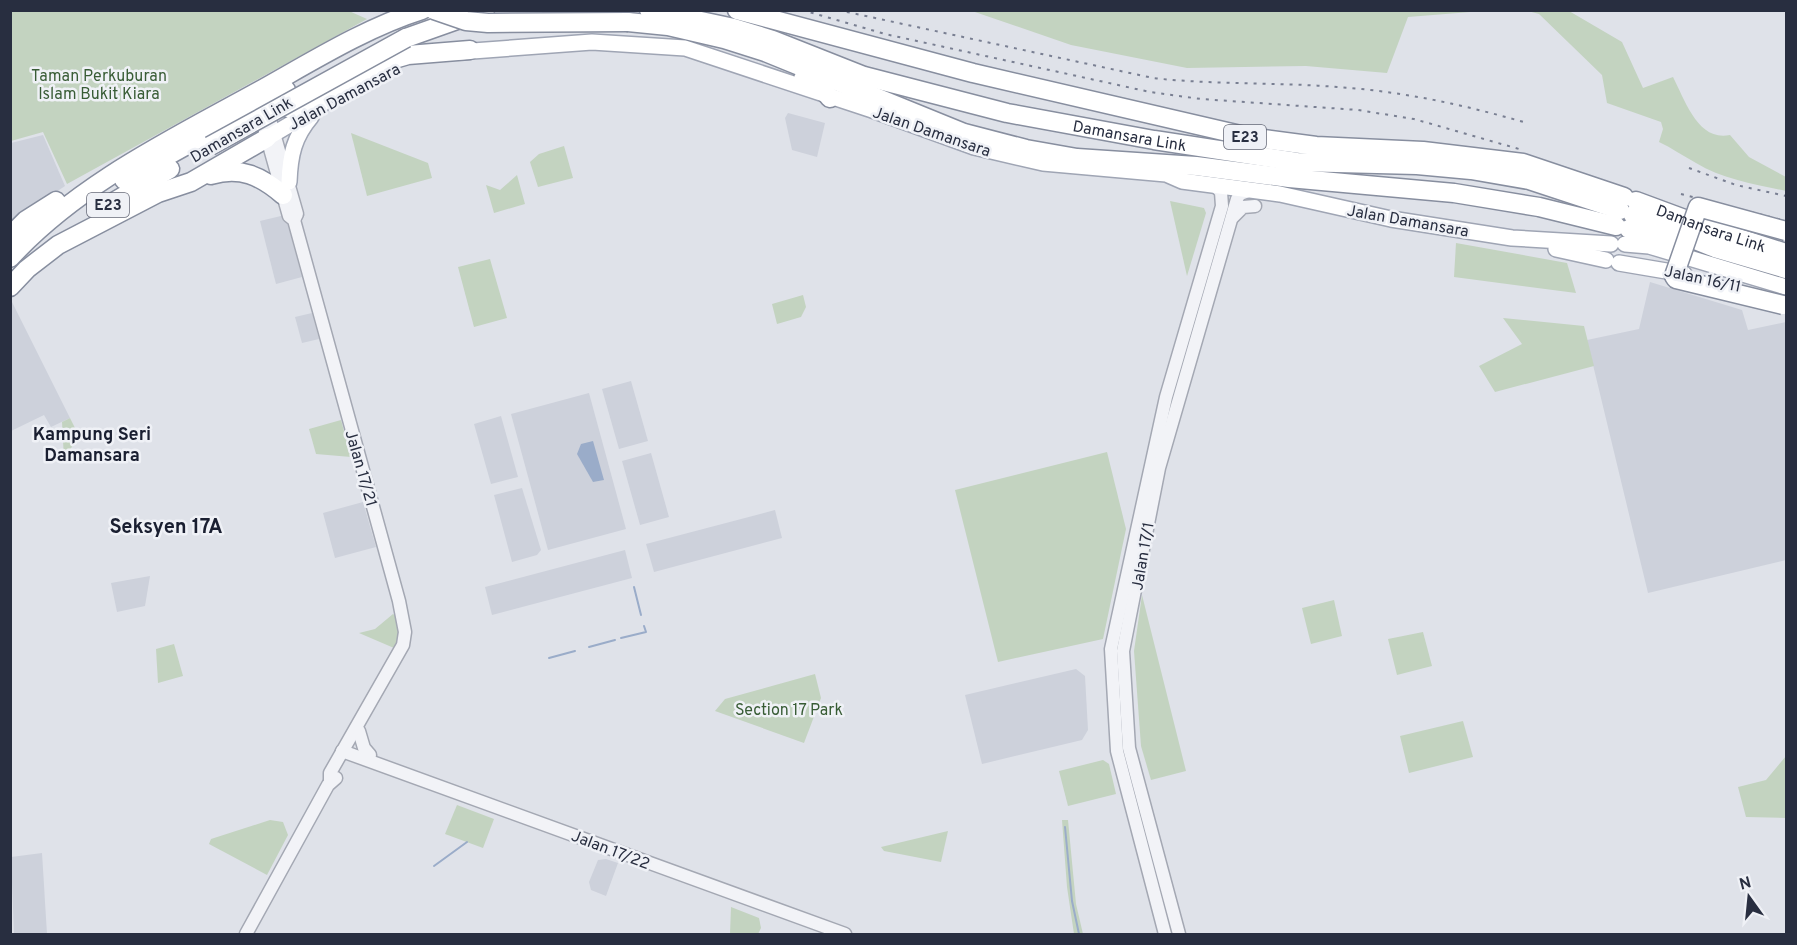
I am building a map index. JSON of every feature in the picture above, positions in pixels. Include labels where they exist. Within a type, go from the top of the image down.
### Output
[{"type":"highway","points":[[349,42],[379,18],[378,10]]},
{"type":"highway","name":"Damansara Link","points":[[10,258],[44,223],[119,170],[349,42],[400,17],[422,10]]},
{"type":"highway","points":[[434,10],[466,21],[488,23],[627,22],[668,26],[724,39],[765,52],[964,133],[1026,149],[1077,158],[1196,166],[1289,178],[1454,193],[1626,219],[1705,215],[1786,240]]},
{"type":"highway","points":[[32,234],[65,213],[291,87],[400,29],[449,10]]},
{"type":"highway","name":"Damansara Link","points":[[10,272],[46,241],[210,146],[406,38],[485,10]]},
{"type":"highway","name":"Damansara Link","points":[[649,10],[734,28],[772,40],[864,76],[1007,113],[1297,162],[1417,165],[1471,170],[1530,180],[1626,219],[1779,267]]},
{"type":"highway","name":"Damansara Link","points":[[737,10],[973,73],[1249,137],[1316,146],[1423,151],[1515,162],[1551,170],[1626,219],[1717,231],[1786,253]]},
{"type":"highway","points":[[724,39],[732,50],[813,83],[821,87],[830,98]]},
{"type":"highway","points":[[291,87],[283,99],[284,104],[288,108],[297,110],[384,62],[408,55],[470,50]]},
{"type":"highway","points":[[10,287],[27,269],[58,245],[158,193],[237,144],[239,134],[235,126],[223,126]]},
{"type":"highway","points":[[191,182],[271,136]]},
{"type":"highway","points":[[10,236],[26,220],[87,182],[119,170]]},
{"type":"highway","points":[[158,193],[222,172],[243,171],[286,188]]},
{"type":"highway","points":[[1166,174],[1184,173],[1266,181],[1289,178]]},
{"type":"highway","points":[[1785,303],[1676,279],[1674,276],[1698,207],[1786,231]]},
{"type":"main road","name":"Jalan Damansara","points":[[271,136],[379,73],[407,62],[470,50],[592,42],[685,48],[830,98],[872,110],[974,147],[1043,163],[1166,174],[1182,181],[1251,190],[1391,219],[1512,238],[1626,219],[1649,246],[1786,287]]},
{"type":"main road","points":[[286,188],[290,155],[295,141],[300,130],[319,108]]},
{"type":"main road","name":"Jalan 16/11","points":[[1512,238],[1613,262],[1707,278],[1785,303]]},
{"type":"street","name":"Jalan 17/21","points":[[246,934],[330,781],[337,777],[366,710],[403,645],[404,618],[294,220],[289,216],[286,188],[262,104]]},
{"type":"street","points":[[1213,184],[1221,192],[1222,206],[1237,199],[1240,194],[1251,190]]},
{"type":"street","name":"Jalan 17/1","points":[[1179,934],[1129,748],[1123,651],[1160,468],[1237,199]]},
{"type":"street","name":"Jalan 17/1","points":[[1165,934],[1117,751],[1111,650],[1166,397],[1222,206]]},
{"type":"street","points":[[1232,218],[1244,207],[1255,206]]},
{"type":"street","name":"Jalan 17/21","points":[[347,750],[359,731],[366,710]]},
{"type":"street","points":[[359,731],[364,748],[374,759]]},
{"type":"street","name":"Jalan 17/22","points":[[347,750],[845,934]]},
{"type":"street","points":[[1161,920],[1163,913],[1172,909]]},
{"type":"shaded area","points":[[788,113],[825,123],[817,157],[792,150],[785,118]]},
{"type":"shaded area","points":[[43,135],[65,186],[11,222],[11,143]]},
{"type":"shaded area","points":[[285,215],[302,277],[276,284],[260,221]]},
{"type":"shaded area","points":[[1650,282],[1742,310],[1748,330],[1786,322],[1786,560],[1648,593],[1587,340],[1639,329]]},
{"type":"shaded area","points":[[12,302],[70,418],[51,427],[44,415],[11,431]]},
{"type":"shaded area","points":[[312,313],[319,339],[302,343],[295,317]]},
{"type":"shaded area","points":[[631,381],[648,441],[619,449],[602,389]]},
{"type":"shaded area","points":[[589,393],[626,529],[548,550],[511,414]]},
{"type":"shaded area","points":[[501,416],[518,477],[491,484],[474,424]]},
{"type":"shaded area","points":[[651,453],[669,517],[640,525],[622,461]]},
{"type":"shaded area","points":[[522,488],[541,550],[537,555],[512,562],[494,495]]},
{"type":"shaded area","points":[[363,502],[376,547],[335,558],[323,513]]},
{"type":"shaded area","points":[[775,510],[782,538],[654,572],[646,544]]},
{"type":"shaded area","points":[[625,550],[632,578],[492,615],[485,587]]},
{"type":"shaded area","points":[[150,576],[145,606],[117,612],[111,583]]},
{"type":"shaded area","points":[[1076,669],[1085,676],[1088,730],[1082,740],[982,764],[965,695]]},
{"type":"shaded area","points":[[42,853],[47,934],[14,934],[11,857]]},
{"type":"shaded area","points":[[606,859],[618,863],[606,896],[591,890],[589,882],[598,860]]},
{"type":"green space","name":"Taman Perkuburan Islam Bukit Kiara","points":[[11,11],[349,11],[367,19],[67,184],[43,132],[11,141]]},
{"type":"green space","points":[[972,11],[1483,11],[1408,17],[1387,73],[1306,66],[1187,68],[1071,45]]},
{"type":"green space","points":[[1528,11],[1569,11],[1622,42],[1643,88],[1673,77],[1688,107],[1701,126],[1709,132],[1730,135],[1749,157],[1786,177],[1786,191],[1740,181],[1706,169],[1659,142],[1663,129],[1661,122],[1607,103],[1602,75],[1539,14]]},
{"type":"green space","points":[[351,133],[428,163],[432,178],[367,196]]},
{"type":"green space","points":[[564,146],[573,178],[538,187],[530,162],[539,154]]},
{"type":"green space","points":[[517,175],[525,204],[494,213],[486,185],[500,190]]},
{"type":"green space","points":[[1170,201],[1204,208],[1206,213],[1187,276]]},
{"type":"green space","points":[[1456,243],[1567,263],[1576,293],[1454,277]]},
{"type":"green space","points":[[490,259],[507,318],[474,327],[458,267]]},
{"type":"green space","points":[[803,295],[806,307],[801,317],[777,324],[772,304]]},
{"type":"green space","points":[[1503,318],[1584,326],[1594,366],[1495,392],[1479,366],[1522,344]]},
{"type":"green space","points":[[70,418],[79,436],[64,459],[62,422]]},
{"type":"green space","points":[[341,420],[351,457],[316,454],[309,429]]},
{"type":"green space","points":[[1107,452],[1126,529],[1103,639],[998,662],[955,490]]},
{"type":"green space","points":[[1142,595],[1186,771],[1151,780],[1141,746],[1134,651]]},
{"type":"green space","points":[[1334,600],[1342,636],[1311,644],[1302,608]]},
{"type":"green space","points":[[393,614],[397,617],[400,631],[394,648],[359,633],[375,629]]},
{"type":"green space","points":[[1423,632],[1432,666],[1397,675],[1388,639]]},
{"type":"green space","points":[[174,644],[183,676],[158,683],[156,649]]},
{"type":"green space","name":"Section 17 Park","points":[[815,674],[821,698],[804,743],[715,711],[725,699]]},
{"type":"green space","points":[[1463,721],[1473,757],[1409,773],[1400,736]]},
{"type":"green space","points":[[1786,756],[1786,818],[1746,817],[1738,787],[1766,780]]},
{"type":"green space","points":[[1103,760],[1109,764],[1116,794],[1068,806],[1059,771]]},
{"type":"green space","points":[[457,805],[494,819],[483,848],[445,834]]},
{"type":"green space","points":[[270,820],[283,822],[288,835],[267,875],[209,844],[211,839]]},
{"type":"green space","points":[[1062,820],[1068,820],[1076,904],[1083,934],[1074,934],[1067,887]]},
{"type":"green space","points":[[948,831],[941,862],[884,851],[881,847]]},
{"type":"green space","points":[[731,907],[759,918],[761,928],[758,934],[730,934]]},
{"type":"water","points":[[593,441],[604,480],[593,482],[577,454],[581,444]]},
{"type":"waterway","points":[[634,587],[641,615]]},
{"type":"waterway","points":[[621,638],[646,632],[644,626]]},
{"type":"waterway","points":[[589,647],[615,640]]},
{"type":"waterway","points":[[549,658],[575,651]]},
{"type":"waterway","points":[[1065,827],[1072,901],[1079,934]]},
{"type":"waterway","points":[[434,866],[467,842]]},
{"type":"railway","points":[[802,10],[885,34],[1150,92],[1201,99],[1358,110],[1414,119],[1519,149]]},
{"type":"railway","points":[[838,10],[1153,78],[1361,89],[1409,95],[1527,123]]},
{"type":"railway","points":[[1689,168],[1736,185],[1786,196]]},
{"type":"railway","points":[[1681,194],[1786,221]]},
{"type":"district","name":"Kampung Seri Damansara","points":[[92,444]]},
{"type":"district","name":"Seksyen 17A","points":[[166,526]]}]
